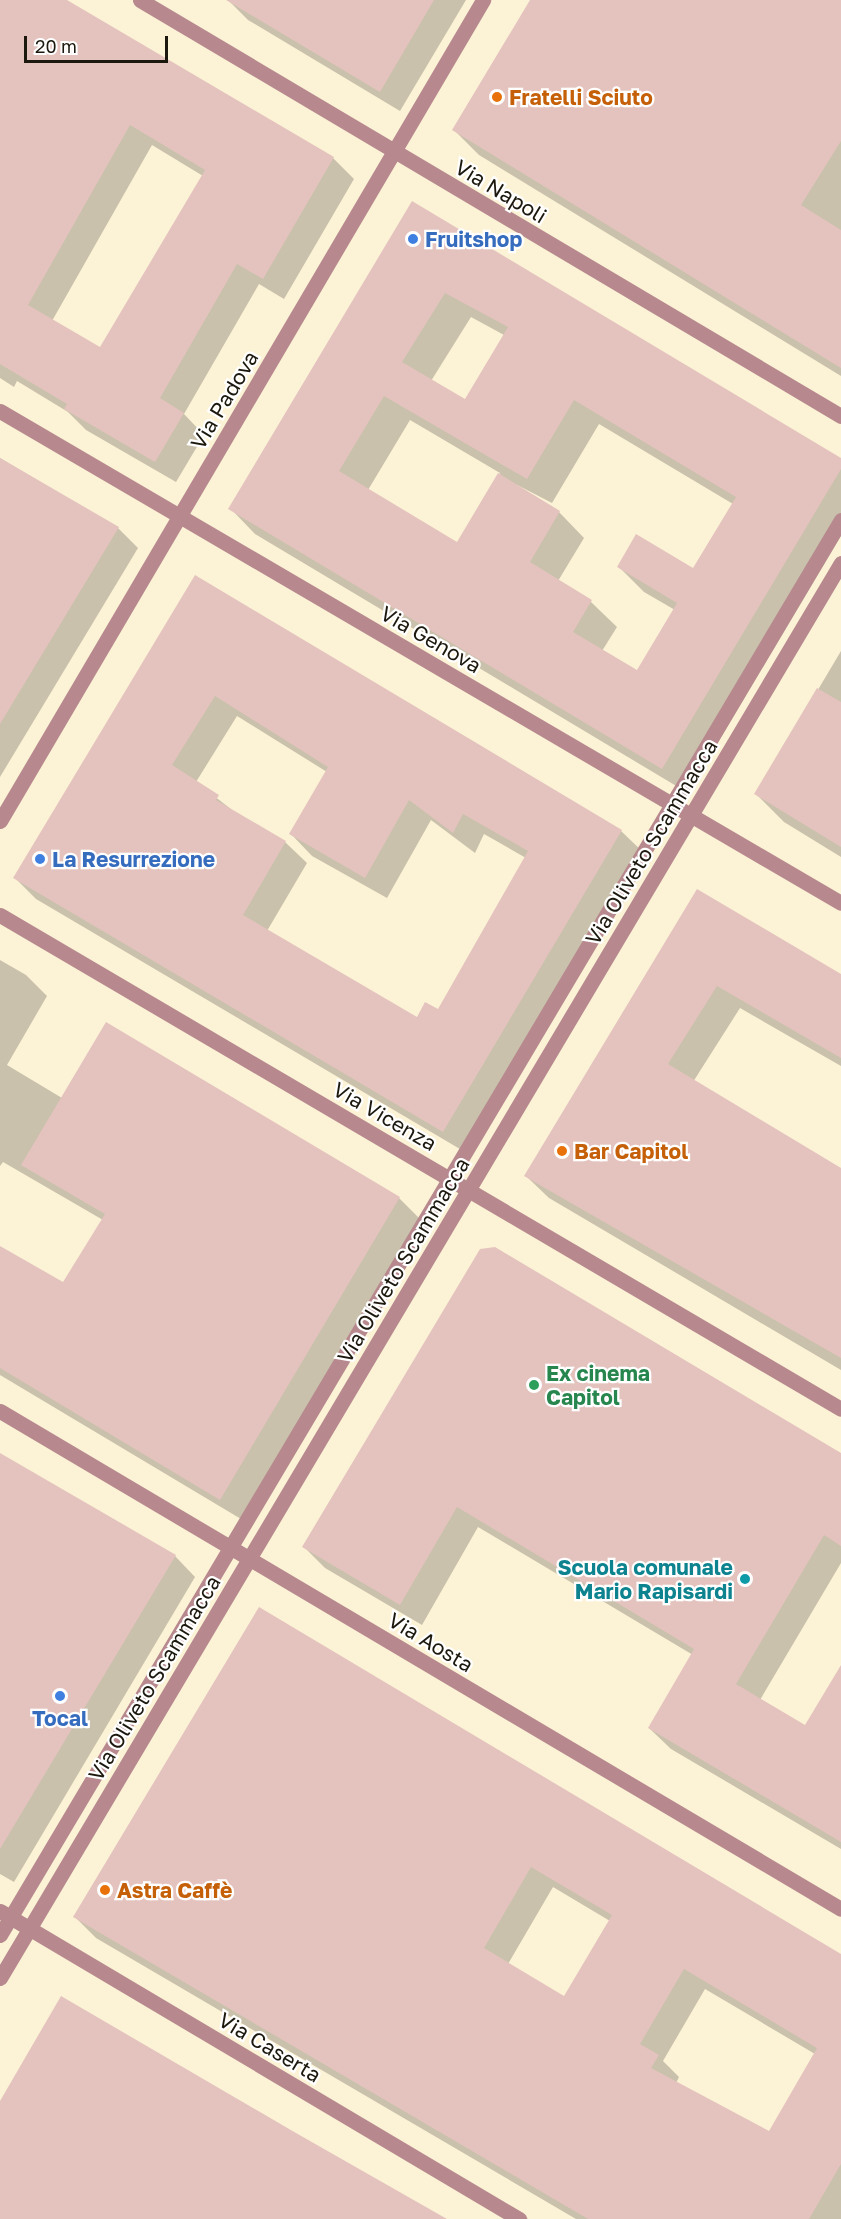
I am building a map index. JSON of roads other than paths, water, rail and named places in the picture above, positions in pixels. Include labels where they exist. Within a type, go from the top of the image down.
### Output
[{"type":"street","name":"Via Napoli","points":[[140,0],[841,416]]},
{"type":"street","name":"Via Padova","points":[[0,821],[483,0]]},
{"type":"street","name":"Via Genova","points":[[0,411],[841,903]]},
{"type":"street","points":[[0,1935],[5,1915],[231,1547],[841,520]]},
{"type":"street","name":"Via Oliveto Scammacca","points":[[0,1978],[841,563]]},
{"type":"street","name":"Via Vicenza","points":[[0,915],[841,1409]]},
{"type":"street","name":"Via Aosta","points":[[0,1410],[841,1909]]},
{"type":"street","name":"Via Caserta","points":[[5,1915],[519,2219]]},
{"type":"place","name":"Fratelli Sciuto","points":[[497,97]]},
{"type":"place","name":"Fruitshop","points":[[413,239]]},
{"type":"place","name":"La Resurrezione","points":[[40,859]]},
{"type":"place","name":"Bar Capitol","points":[[562,1151]]},
{"type":"place","name":"Ex cinema Capitol","points":[[534,1385]]},
{"type":"place","name":"Scuola comunale Mario Rapisardi","points":[[745,1579]]},
{"type":"place","name":"Tocal","points":[[60,1696]]},
{"type":"place","name":"Astra Caffè","points":[[105,1890]]}]
